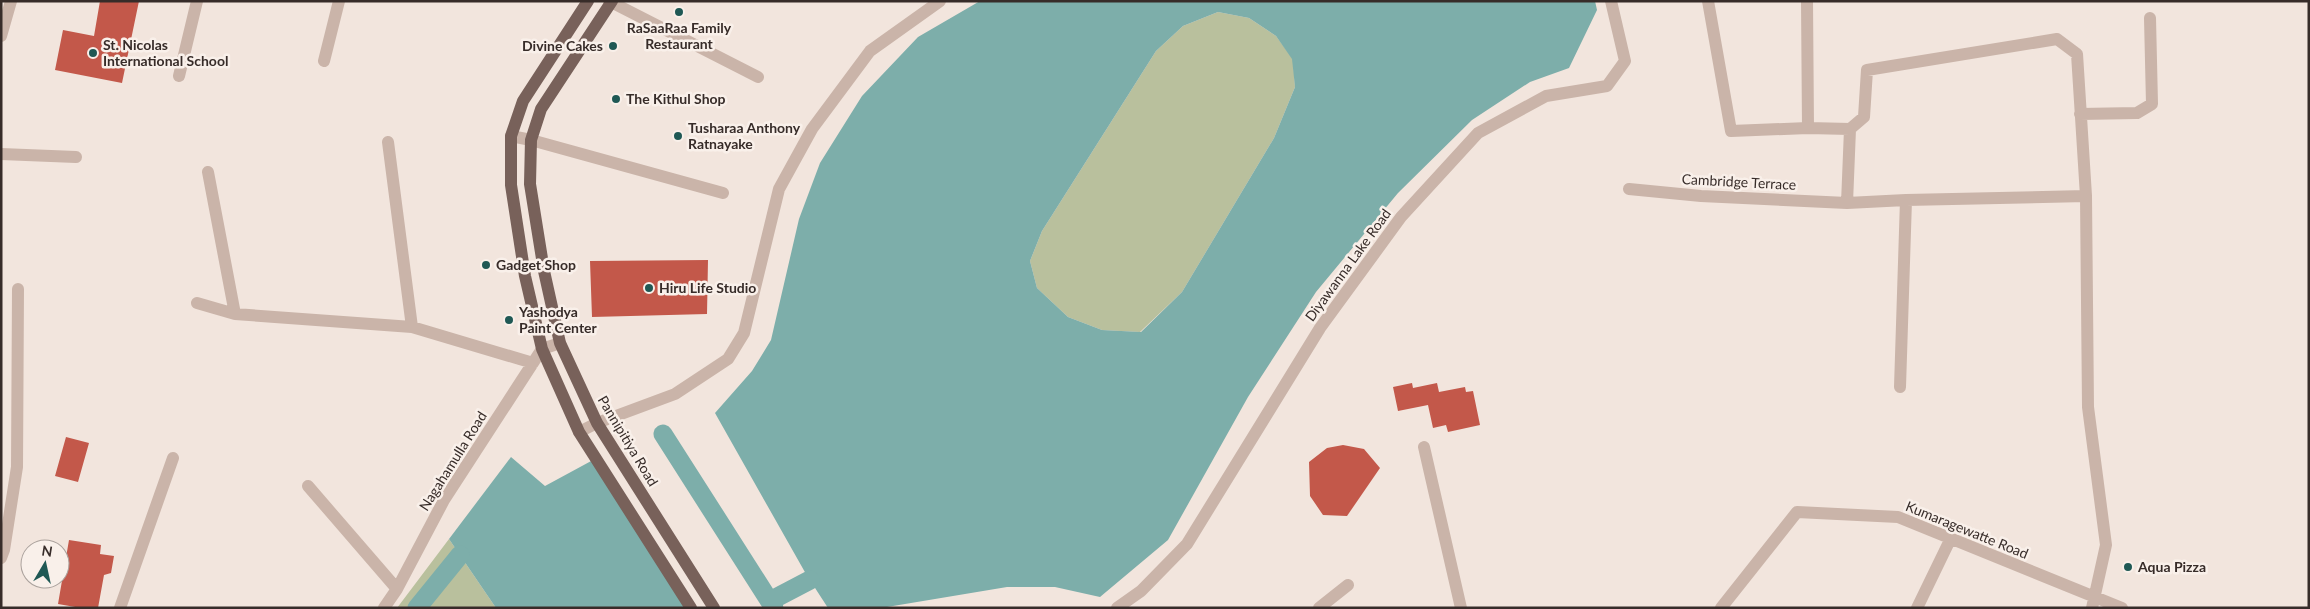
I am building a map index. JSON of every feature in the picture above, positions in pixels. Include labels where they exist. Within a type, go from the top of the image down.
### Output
[{"type":"main road","points":[[588,1],[523,101],[511,136],[511,185],[525,276],[542,349],[579,432],[691,608]]},
{"type":"main road","name":"Pannipitiya Road","points":[[610,2],[541,109],[531,140],[530,184],[544,271],[560,343],[597,423],[714,608]]},
{"type":"street","points":[[1,36],[12,1]]},
{"type":"street","points":[[179,76],[196,1]]},
{"type":"street","points":[[324,61],[339,1]]},
{"type":"street","points":[[579,432],[597,423],[675,394],[728,359],[744,333],[779,189],[812,129],[870,51],[940,1]]},
{"type":"street","name":"Diyawanna Lake Road","points":[[1117,608],[1141,590],[1187,544],[1320,328],[1401,217],[1478,133],[1546,96],[1607,86],[1616,75],[1625,61],[1611,1]]},
{"type":"street","points":[[1708,1],[1731,131],[1808,128],[1850,129],[1864,117],[1867,70],[2057,39],[2077,54],[2086,196],[2088,407],[2106,545],[2094,603]]},
{"type":"street","points":[[1807,1],[1808,128]]},
{"type":"street","points":[[610,2],[758,77]]},
{"type":"street","points":[[2080,114],[2137,113],[2152,104],[2150,18]]},
{"type":"street","points":[[1848,203],[1850,129]]},
{"type":"street","points":[[511,136],[723,193]]},
{"type":"street","points":[[388,142],[412,327]]},
{"type":"street","points":[[1,154],[76,158]]},
{"type":"street","points":[[208,172],[235,314]]},
{"type":"street","name":"Cambridge Terrace","points":[[1629,188],[1701,196],[1848,203],[2086,196]]},
{"type":"street","points":[[1900,387],[1906,200]]},
{"type":"street","points":[[1,558],[4,550],[17,466],[18,289]]},
{"type":"street","points":[[197,303],[235,314],[412,327],[533,363]]},
{"type":"street","points":[[542,349],[560,343]]},
{"type":"street","name":"Nagahamulla Road","points":[[384,608],[397,589],[444,500],[542,349]]},
{"type":"street","points":[[1424,447],[1461,608]]},
{"type":"street","points":[[120,608],[174,458]]},
{"type":"street","points":[[308,486],[397,589]]},
{"type":"street","name":"Kumaragewatte Road","points":[[1721,608],[1797,512],[1898,517],[2094,603],[2122,608]]},
{"type":"street","points":[[1917,608],[1950,540]]},
{"type":"street","points":[[1320,608],[1348,585]]},
{"type":"green space","points":[[1218,12],[1249,18],[1276,36],[1293,59],[1295,87],[1274,138],[1182,292],[1140,332],[1102,330],[1068,317],[1037,288],[1030,261],[1042,231],[1156,51],[1183,26]]},
{"type":"green space","points":[[449,539],[496,608],[397,608]]},
{"type":"water","points":[[980,1],[1595,1],[1597,10],[1569,68],[1530,82],[1472,120],[1398,193],[1316,292],[1248,397],[1168,540],[1100,597],[1055,587],[1007,587],[881,608],[828,608],[806,574],[715,413],[752,371],[771,340],[799,219],[820,163],[862,96],[918,37]],"holes":[[[1218,12],[1249,18],[1276,36],[1292,59],[1295,87],[1274,138],[1182,292],[1141,332],[1102,330],[1068,317],[1037,288],[1030,261],[1042,231],[1156,51],[1183,26]]]},
{"type":"water","points":[[511,457],[545,486],[593,460],[685,608],[496,608],[449,539]]},
{"type":"building","name":"St. Nicolas International School","points":[[100,1],[139,1],[122,83],[55,70],[63,30],[94,36]]},
{"type":"building","name":"Hiru Life Studio","points":[[708,260],[707,314],[592,317],[590,261]]},
{"type":"building","points":[[1412,383],[1413,388],[1437,383],[1439,392],[1465,387],[1466,392],[1473,391],[1480,425],[1448,432],[1446,425],[1433,428],[1428,405],[1398,411],[1393,387]]},
{"type":"building","points":[[66,437],[89,443],[78,482],[55,476]]},
{"type":"building","points":[[1343,445],[1364,449],[1380,468],[1347,516],[1323,515],[1310,496],[1309,462],[1327,448]]},
{"type":"building","points":[[70,540],[101,545],[100,554],[114,556],[111,573],[104,575],[98,608],[81,608],[58,604],[61,589],[70,589]]},
{"type":"waterway","points":[[663,434],[774,608]]},
{"type":"waterway","points":[[417,608],[460,555]]},
{"type":"waterway","points":[[770,601],[810,580]]},
{"type":"place","name":"RaSaaRaa Family Restaurant","points":[[679,12]]},
{"type":"place","name":"Divine Cakes","points":[[613,46]]},
{"type":"place","name":"St. Nicolas International School","points":[[93,53]]},
{"type":"place","name":"The Kithul Shop","points":[[616,99]]},
{"type":"place","name":"Tusharaa Anthony Ratnayake","points":[[678,136]]},
{"type":"place","name":"Gadget Shop","points":[[486,265]]},
{"type":"place","name":"Hiru Life Studio","points":[[649,288]]},
{"type":"place","name":"Yashodya Paint Center","points":[[509,320]]},
{"type":"place","name":"Aqua Pizza","points":[[2128,567]]}]
